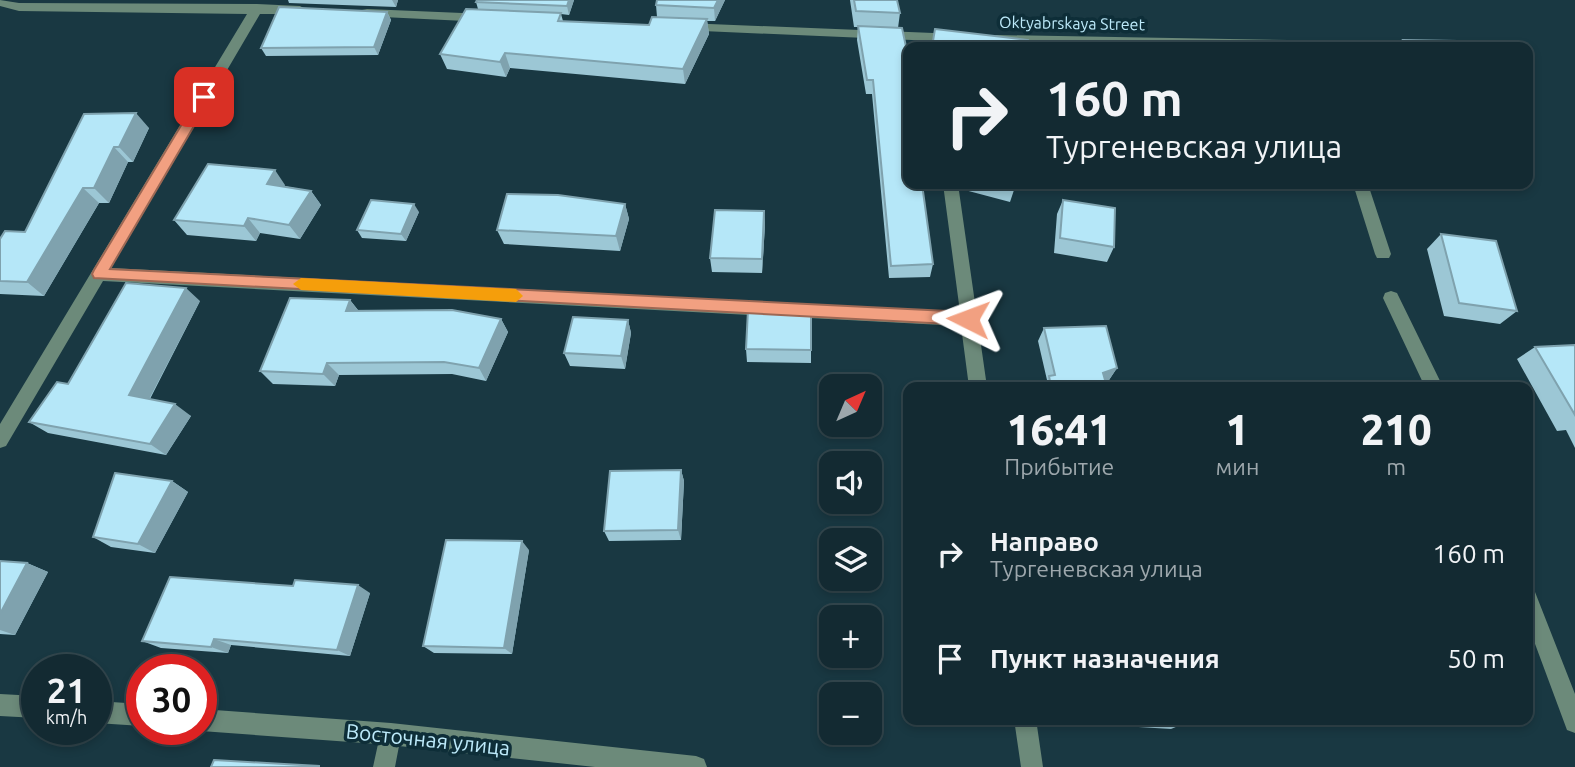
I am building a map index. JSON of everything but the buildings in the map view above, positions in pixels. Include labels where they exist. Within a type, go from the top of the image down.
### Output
[{"type":"street","points":[[0,2],[19,7],[312,10]]},
{"type":"street","points":[[0,440],[257,8]]},
{"type":"street","points":[[353,12],[505,19]]},
{"type":"street","name":"Oktyabrskaya Street","points":[[670,26],[933,42],[981,38],[1125,42]]},
{"type":"street","points":[[952,189],[977,382]]},
{"type":"street","points":[[1362,189],[1383,254]]},
{"type":"street","points":[[100,274],[968,319]]},
{"type":"street","points":[[1391,298],[1432,382]]},
{"type":"street","points":[[1533,612],[1575,722]]},
{"type":"street","points":[[0,705],[21,706]]},
{"type":"street","name":"Восточная улица","points":[[217,721],[391,734],[696,767]]},
{"type":"street","points":[[1026,725],[1032,767]]},
{"type":"street","points":[[384,767],[391,734]]},
{"type":"slow traffic","points":[[301,284],[516,296]]},
{"type":"route","points":[[204,97],[100,274],[968,319]]}]
